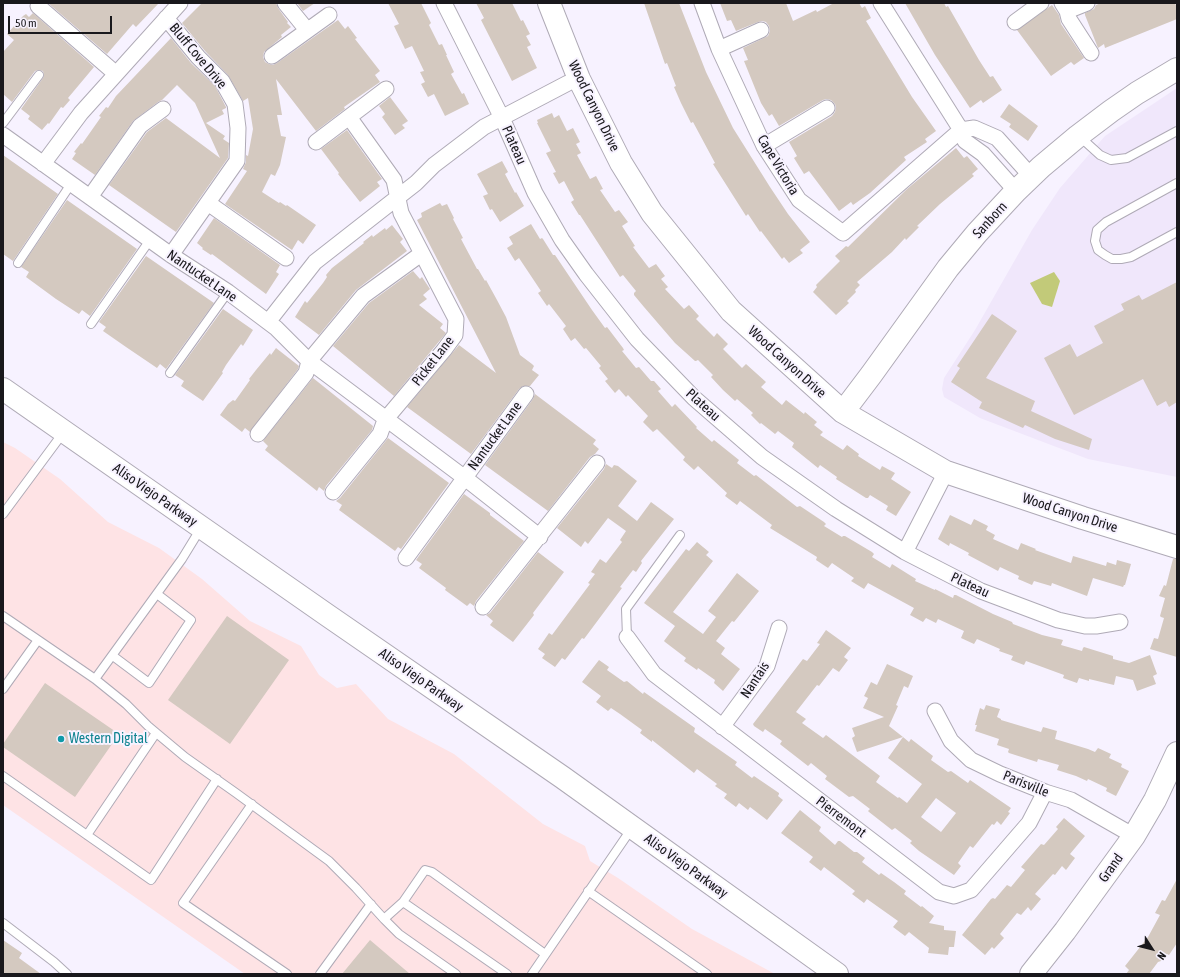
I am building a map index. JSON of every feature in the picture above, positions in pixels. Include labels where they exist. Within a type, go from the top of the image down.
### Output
[{"type":"street","points":[[285,3],[307,30]]},
{"type":"street","name":"Plateau","points":[[444,3],[502,118],[535,193],[562,240],[586,274],[637,339],[694,398],[762,457],[836,509],[905,552],[981,591],[1058,620],[1085,626],[1096,626],[1120,622]]},
{"type":"street","name":"Wood Canyon Drive","points":[[549,3],[578,79],[621,163],[652,213],[731,311],[843,412],[946,472],[1083,518],[1177,547]]},
{"type":"street","name":"Cape Victoria","points":[[702,3],[719,49],[764,146],[799,200],[843,233],[961,130]]},
{"type":"street","points":[[881,3],[961,130],[965,141],[983,154],[1016,191]]},
{"type":"street","points":[[1015,22],[1041,3]]},
{"type":"street","points":[[1087,3],[1064,7],[1070,20],[1091,53]]},
{"type":"street","points":[[38,6],[115,73]]},
{"type":"street","name":"Bluff Cove Drive","points":[[43,164],[81,112],[172,8],[198,57],[222,81],[235,104],[238,128],[237,161],[171,255]]},
{"type":"street","points":[[272,56],[329,15]]},
{"type":"street","points":[[719,49],[761,30]]},
{"type":"street","name":"Sanborn","points":[[843,412],[948,268],[977,233],[1016,191],[1031,176],[1078,136],[1137,93],[1177,69]]},
{"type":"street","points":[[268,322],[314,262],[416,183],[434,165],[484,127],[578,79]]},
{"type":"street","points":[[316,142],[386,88]]},
{"type":"street","points":[[764,146],[827,108]]},
{"type":"street","points":[[90,197],[140,126],[163,109]]},
{"type":"street","name":"Picket Lane","points":[[350,117],[394,180],[401,213],[456,320],[455,335],[385,420]]},
{"type":"street","points":[[961,130],[974,128],[996,138],[1031,176]]},
{"type":"street","name":"Nantucket Lane","points":[[3,136],[171,255],[228,292],[276,328],[309,361],[385,420],[465,478],[540,537]]},
{"type":"street","points":[[208,203],[286,258]]},
{"type":"street","points":[[258,434],[306,373],[309,361],[363,296],[421,254]]},
{"type":"street","name":"Aliso Viejo Parkway","points":[[3,389],[201,528],[562,777],[837,974]]},
{"type":"street","name":"Nantucket Lane","points":[[406,558],[526,394]]},
{"type":"street","points":[[333,492],[380,434],[385,420]]},
{"type":"street","points":[[483,607],[540,537],[597,463]]},
{"type":"street","points":[[905,552],[946,472]]},
{"type":"street","name":"Nantais","points":[[722,727],[766,666],[779,628]]},
{"type":"street","name":"Pierremont","points":[[627,637],[654,674],[939,892],[954,896],[971,890],[1029,823],[1045,792]]},
{"type":"street","name":"Parisville","points":[[935,711],[951,740],[971,760],[1000,774],[1045,792],[1071,800],[1134,836]]},
{"type":"street","name":"Grand","points":[[1030,974],[1065,932],[1134,836],[1155,800],[1177,753]]},
{"type":"lane","points":[[3,123],[39,75]]},
{"type":"lane","points":[[1078,136],[1100,155],[1111,160],[1127,158],[1177,131]]},
{"type":"lane","points":[[1177,183],[1106,222],[1097,230],[1095,241],[1098,250],[1112,259],[1120,259],[1131,257],[1177,232]]},
{"type":"lane","points":[[18,263],[71,184]]},
{"type":"lane","points":[[91,324],[150,240]]},
{"type":"lane","points":[[170,373],[228,292]]},
{"type":"lane","points":[[3,514],[64,432]]},
{"type":"lane","points":[[95,679],[182,559],[201,528]]},
{"type":"lane","points":[[627,637],[626,609],[680,535]]},
{"type":"lane","points":[[113,656],[149,683],[191,620],[157,594]]},
{"type":"lane","points":[[3,616],[95,679],[126,704],[156,733],[185,757],[329,861],[399,934],[456,974]]},
{"type":"lane","points":[[3,689],[38,640]]},
{"type":"lane","points":[[87,836],[156,733]]},
{"type":"lane","points":[[3,776],[150,880],[217,779]]},
{"type":"lane","points":[[252,804],[183,903],[287,974]]},
{"type":"lane","points":[[532,974],[633,827]]},
{"type":"lane","points":[[384,919],[403,902],[425,870],[432,872],[546,954]]},
{"type":"lane","points":[[588,891],[707,974]]},
{"type":"lane","points":[[403,902],[507,974]]},
{"type":"lane","points":[[320,974],[371,904]]},
{"type":"lane","points":[[3,923],[54,962],[67,974]]},
{"type":"shaded area","points":[[1177,88],[1177,477],[1088,459],[980,418],[944,397],[942,389],[944,378],[975,330],[1032,230],[1060,188],[1105,136]]},
{"type":"shaded area","points":[[3,442],[15,448],[60,479],[108,522],[159,548],[202,579],[250,621],[301,646],[319,675],[337,688],[356,684],[388,719],[454,754],[543,824],[585,846],[590,861],[618,878],[692,929],[775,974],[245,974],[3,805]]},
{"type":"green space","points":[[1054,272],[1060,281],[1052,307],[1042,304],[1030,283]]},
{"type":"building","points":[[48,3],[159,3],[136,27],[133,24],[107,54]]},
{"type":"building","points":[[202,3],[276,3],[288,22],[287,23],[291,27],[281,35],[282,37],[264,52],[263,57],[265,62],[269,64],[273,65],[277,63],[338,20],[345,29],[348,26],[357,38],[355,39],[380,71],[375,75],[380,82],[344,107],[345,109],[316,131],[276,79],[282,115],[277,115],[281,136],[286,137],[280,165],[275,176],[271,174],[262,192],[279,203],[280,202],[286,206],[287,205],[316,225],[303,244],[298,240],[292,250],[225,204],[247,171],[243,169],[246,162],[246,155],[248,156],[253,129],[248,98],[243,101],[228,75],[205,51],[182,23]]},
{"type":"building","points":[[297,3],[315,3],[303,11]]},
{"type":"building","points":[[388,3],[421,3],[431,23],[429,25],[439,45],[442,44],[447,55],[454,72],[451,74],[462,94],[464,93],[469,104],[445,116],[434,94],[428,97],[421,84],[425,82],[420,72],[424,71],[412,46],[405,49],[394,26],[399,24]]},
{"type":"building","points":[[476,3],[512,3],[521,21],[523,20],[530,34],[526,36],[531,45],[527,47],[537,68],[512,81],[481,20],[484,18]]},
{"type":"building","points":[[644,3],[679,3],[706,72],[733,128],[788,214],[810,242],[800,250],[803,253],[789,263],[784,257],[782,259],[761,231],[760,232],[748,214],[746,216],[713,164],[715,163],[693,122],[691,123],[674,87],[676,86],[667,63],[665,64]]},
{"type":"building","points":[[720,3],[786,3],[793,21],[816,10],[817,12],[834,3],[859,3],[862,8],[865,6],[871,18],[866,21],[912,97],[936,131],[925,139],[927,142],[904,157],[906,160],[870,193],[853,205],[851,202],[839,211],[809,171],[804,174],[794,158],[797,156],[789,142],[832,116],[835,112],[835,104],[831,100],[823,100],[779,126],[772,114],[769,116],[761,103],[744,61],[748,60],[743,48],[768,36],[770,31],[769,26],[766,22],[762,21],[736,31],[731,20],[727,21]]},
{"type":"building","points":[[905,3],[944,3],[946,7],[948,6],[979,60],[990,77],[993,76],[1002,90],[983,103],[981,100],[970,108],[935,55]]},
{"type":"building","points":[[1101,3],[1175,3],[1177,8],[1177,19],[1105,48],[1104,44],[1098,48],[1085,13],[1094,9],[1096,5]]},
{"type":"building","points":[[1052,5],[1059,15],[1061,24],[1084,58],[1074,65],[1071,62],[1051,76],[1017,30]]},
{"type":"building","points":[[33,13],[94,67],[68,98],[70,100],[63,108],[61,107],[49,124],[48,123],[42,130],[28,119],[30,116],[21,109],[43,78],[43,71],[35,71],[12,102],[3,94],[3,52],[14,40],[7,34],[23,16],[26,14],[29,17]]},
{"type":"building","points":[[171,38],[191,63],[215,86],[226,108],[222,110],[224,114],[206,123],[225,136],[223,139],[229,143],[228,158],[176,232],[109,185],[147,132],[166,118],[220,158],[195,103],[177,85],[162,100],[133,121],[95,175],[72,159],[76,153],[74,152],[81,143],[82,144],[101,117],[99,116],[106,107],[108,108],[116,96]]},
{"type":"building","points":[[390,97],[408,121],[402,125],[405,128],[395,135],[382,117],[385,114],[379,106]]},
{"type":"building","points":[[1009,104],[1038,126],[1028,141],[1009,127],[1011,124],[1000,117]]},
{"type":"building","points":[[552,113],[554,118],[559,115],[567,131],[573,128],[580,142],[576,144],[581,153],[577,155],[590,179],[596,176],[603,189],[600,190],[615,212],[619,210],[628,222],[622,226],[635,246],[633,247],[649,268],[656,264],[665,276],[661,279],[668,287],[665,289],[684,309],[689,305],[699,316],[696,319],[714,337],[717,333],[728,344],[723,349],[742,368],[746,364],[766,382],[761,387],[782,405],[786,400],[804,414],[805,412],[817,422],[814,425],[823,432],[820,435],[843,450],[847,445],[859,454],[858,456],[880,470],[882,466],[895,473],[891,479],[911,492],[896,516],[886,510],[888,506],[870,495],[866,498],[836,479],[837,477],[820,465],[818,468],[792,447],[794,443],[778,431],[775,434],[761,423],[760,424],[751,415],[753,413],[737,399],[735,401],[723,390],[711,377],[713,375],[698,360],[695,361],[675,343],[644,307],[634,295],[636,291],[623,275],[620,277],[579,215],[571,202],[574,200],[564,181],[559,184],[553,173],[556,172],[546,153],[551,151],[537,123],[537,120]]},
{"type":"building","points":[[347,130],[382,179],[377,182],[380,186],[360,202],[321,149]]},
{"type":"building","points":[[956,148],[964,158],[967,156],[978,169],[972,174],[974,176],[940,204],[917,226],[919,227],[906,240],[905,238],[892,252],[857,282],[860,285],[855,290],[856,292],[847,301],[849,303],[836,315],[813,292],[817,287],[816,285],[840,261],[835,256],[846,246],[848,247],[907,189]]},
{"type":"building","points":[[3,155],[58,194],[13,261],[3,254]]},
{"type":"building","points":[[502,161],[508,172],[505,174],[524,206],[500,222],[492,209],[490,210],[483,196],[488,194],[477,174]]},
{"type":"building","points":[[67,200],[137,249],[90,316],[82,310],[79,314],[56,299],[26,277],[29,272],[21,267]]},
{"type":"building","points":[[440,203],[442,206],[447,204],[463,238],[461,239],[506,317],[520,355],[534,366],[532,370],[539,375],[530,386],[523,386],[519,389],[471,454],[407,407],[459,345],[496,373],[417,220],[422,217],[421,213]]},
{"type":"building","points":[[214,218],[280,265],[276,272],[279,274],[266,294],[212,254],[211,255],[202,249],[203,248],[197,243]]},
{"type":"building","points":[[531,224],[540,239],[543,239],[553,255],[555,255],[592,310],[605,328],[607,327],[623,348],[624,350],[622,351],[636,368],[639,367],[651,381],[654,381],[661,389],[658,391],[672,407],[675,404],[697,427],[696,428],[712,442],[714,440],[739,460],[737,463],[754,476],[756,475],[797,507],[800,506],[824,522],[826,524],[824,526],[842,537],[845,536],[872,552],[874,554],[872,557],[890,568],[892,564],[916,579],[915,581],[953,598],[954,595],[956,595],[1012,622],[1013,624],[1042,635],[1063,640],[1061,645],[1082,651],[1084,647],[1113,656],[1113,659],[1129,663],[1150,655],[1157,674],[1153,676],[1156,684],[1137,691],[1133,680],[1116,676],[1114,685],[1079,678],[1077,683],[1063,678],[1064,675],[1026,661],[1024,665],[1011,660],[1013,656],[999,651],[1000,649],[977,639],[974,644],[961,638],[964,631],[938,619],[936,623],[926,618],[923,622],[910,615],[914,608],[868,583],[864,589],[851,581],[854,578],[832,563],[828,568],[816,560],[817,557],[770,528],[772,525],[740,501],[737,505],[725,496],[727,493],[698,466],[694,470],[683,460],[685,457],[657,429],[653,432],[643,422],[648,416],[628,395],[626,397],[619,389],[615,393],[605,381],[608,379],[599,368],[601,366],[586,348],[584,349],[575,338],[571,341],[563,329],[566,326],[549,304],[547,306],[538,293],[541,291],[519,258],[515,261],[507,248],[513,244],[509,237]]},
{"type":"building","points":[[392,225],[403,239],[400,242],[407,251],[356,290],[319,335],[295,317],[305,301],[307,303],[323,283],[327,277],[326,275],[332,268],[372,235],[373,237],[385,228],[386,230]]},
{"type":"building","points":[[146,256],[214,303],[166,369],[160,364],[157,368],[103,331],[106,327],[99,322]]},
{"type":"building","points":[[413,271],[420,279],[422,277],[430,289],[423,295],[427,299],[419,305],[443,324],[440,328],[446,333],[394,396],[333,346],[369,303]]},
{"type":"building","points":[[1177,282],[1177,402],[1169,407],[1166,401],[1157,406],[1143,379],[1074,415],[1044,358],[1070,344],[1077,357],[1103,343],[1094,326],[1124,310],[1121,304],[1139,295],[1142,300]]},
{"type":"building","points":[[223,309],[253,330],[243,346],[241,344],[226,365],[222,372],[223,373],[203,401],[181,386],[184,381],[175,375]]},
{"type":"building","points":[[992,314],[1017,331],[986,378],[1035,401],[1031,411],[1092,439],[1089,450],[1055,439],[1025,425],[1023,428],[979,408],[982,402],[951,382],[960,368],[957,366]]},
{"type":"building","points":[[276,348],[299,366],[298,369],[250,432],[245,428],[242,432],[220,415],[228,404],[233,400],[235,401],[250,380],[249,379],[270,353],[271,355]]},
{"type":"building","points":[[313,378],[373,426],[372,430],[326,486],[324,491],[319,487],[317,491],[265,450],[268,446],[263,441]]},
{"type":"building","points":[[535,394],[596,440],[593,444],[599,449],[590,457],[548,511],[485,465],[533,399]]},
{"type":"building","points":[[388,438],[449,483],[401,549],[398,547],[395,551],[339,510],[342,505],[336,501]]},
{"type":"building","points":[[606,464],[612,468],[614,465],[618,466],[637,481],[618,506],[637,521],[651,502],[674,519],[641,561],[642,563],[636,572],[633,570],[620,587],[622,588],[584,639],[582,638],[565,660],[562,658],[555,667],[542,658],[545,654],[538,649],[549,633],[552,635],[590,584],[588,583],[595,574],[591,572],[600,559],[606,563],[622,542],[620,540],[626,531],[608,518],[588,544],[585,541],[581,547],[557,528],[604,469]]},
{"type":"building","points":[[464,494],[524,541],[476,601],[474,606],[470,603],[467,606],[445,590],[446,588],[419,568],[422,564],[416,560]]},
{"type":"building","points":[[950,515],[971,525],[974,519],[988,526],[986,530],[995,535],[993,539],[1018,550],[1021,543],[1036,549],[1035,550],[1071,563],[1073,556],[1106,566],[1107,562],[1116,565],[1117,560],[1131,564],[1125,585],[1123,587],[1093,578],[1087,596],[1052,583],[1051,586],[1034,581],[1032,585],[1018,579],[1019,576],[1000,567],[998,571],[968,555],[969,553],[950,543],[949,546],[938,539]]},
{"type":"building","points":[[697,542],[709,552],[706,555],[713,561],[673,612],[703,634],[716,617],[708,611],[737,573],[759,591],[734,622],[732,621],[716,641],[725,648],[721,654],[740,669],[723,691],[714,683],[715,680],[698,668],[697,670],[684,661],[686,658],[664,641],[675,626],[644,603],[686,549],[689,551]]},
{"type":"building","points":[[538,552],[564,572],[513,642],[490,625],[493,621],[486,615],[490,613]]},
{"type":"building","points":[[1173,559],[1177,559],[1177,657],[1150,649],[1154,638],[1158,639],[1164,618],[1160,616],[1165,598],[1159,596],[1164,585],[1166,586]]},
{"type":"building","points":[[227,616],[289,660],[230,744],[168,700]]},
{"type":"building","points":[[826,630],[851,648],[844,657],[848,660],[839,672],[833,668],[819,686],[817,685],[796,712],[806,719],[802,723],[823,738],[826,735],[880,776],[876,782],[907,803],[922,784],[888,758],[903,737],[909,742],[911,739],[933,756],[931,760],[948,772],[951,771],[968,783],[970,780],[1011,808],[1008,812],[1010,813],[1001,825],[997,821],[994,825],[992,824],[973,848],[970,846],[958,863],[961,866],[954,875],[919,851],[910,843],[912,841],[895,828],[892,830],[869,812],[868,811],[870,809],[853,796],[849,797],[825,779],[827,776],[811,763],[808,766],[781,745],[780,744],[782,741],[765,729],[763,732],[754,726],[753,724],[803,659],[807,661],[820,644],[817,643]],"holes":[[[936,798],[956,813],[941,832],[921,817]]]},
{"type":"building","points":[[599,660],[609,667],[607,670],[624,682],[627,681],[643,694],[644,692],[695,728],[694,732],[737,762],[735,765],[752,778],[754,776],[779,793],[778,796],[783,800],[767,820],[750,807],[748,810],[739,803],[736,807],[724,798],[727,794],[715,786],[717,784],[697,769],[694,773],[652,740],[652,742],[640,733],[642,730],[620,714],[611,708],[608,711],[596,702],[601,696],[582,682]]},
{"type":"building","points":[[887,664],[913,676],[908,688],[904,686],[896,705],[898,706],[889,726],[903,737],[857,752],[852,738],[855,736],[852,728],[884,717],[863,708],[868,698],[864,696],[871,682],[877,685]]},
{"type":"building","name":"Western Digital","points":[[45,683],[119,734],[75,797],[3,747],[3,744]]},
{"type":"building","points":[[986,705],[1000,709],[997,717],[1001,720],[1041,732],[1043,727],[1057,731],[1055,739],[1095,752],[1098,748],[1111,754],[1109,758],[1122,764],[1121,767],[1129,771],[1116,796],[1106,791],[1107,788],[1088,779],[1087,781],[1057,770],[1059,765],[1038,759],[1037,762],[1009,753],[1009,749],[997,745],[999,739],[975,731],[977,725],[975,725],[980,708],[984,710]]},
{"type":"building","points":[[800,810],[821,827],[819,831],[835,845],[838,841],[840,841],[854,852],[857,852],[865,858],[862,862],[879,875],[881,873],[906,891],[904,894],[934,916],[929,923],[944,926],[944,930],[956,931],[954,947],[949,947],[948,955],[928,953],[929,948],[909,932],[905,936],[893,927],[898,921],[867,899],[864,903],[852,894],[855,891],[824,867],[821,871],[809,862],[813,857],[781,833]]},
{"type":"building","points":[[1064,818],[1085,836],[1070,854],[1075,858],[1066,870],[1062,866],[1055,875],[1053,874],[1035,894],[1041,899],[1031,911],[1028,907],[1021,915],[1017,913],[1000,934],[1004,938],[994,949],[992,947],[985,955],[962,935],[991,899],[995,899],[1007,885],[1011,887],[1025,870],[1021,867],[1041,844],[1044,845],[1058,829],[1056,827]]},
{"type":"building","points":[[1177,879],[1177,943],[1169,955],[1167,954],[1161,961],[1158,962],[1149,974],[1126,974],[1129,970],[1125,966],[1148,937],[1160,915],[1155,913],[1162,900],[1165,901]]},
{"type":"building","points":[[3,940],[22,953],[19,958],[41,974],[3,974]]},
{"type":"building","points":[[370,940],[410,974],[342,974]]},
{"type":"place","name":"Western Digital","points":[[61,739]]}]
